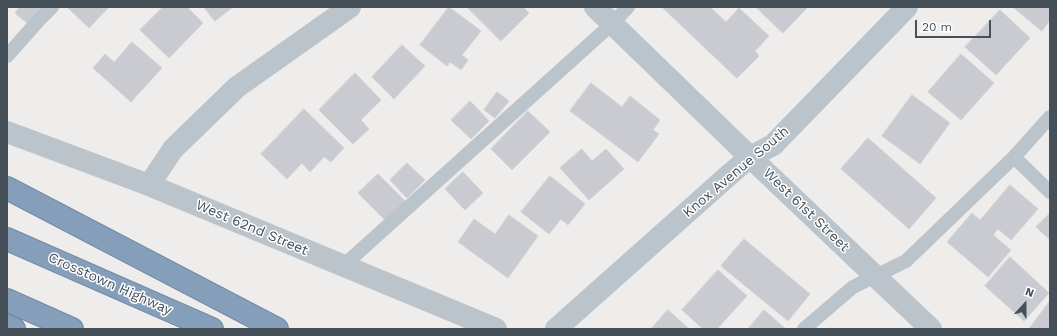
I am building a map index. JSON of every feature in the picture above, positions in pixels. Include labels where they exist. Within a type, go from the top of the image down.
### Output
[{"type":"highway","points":[[7,188],[277,329]]},
{"type":"highway","name":"Crosstown Highway","points":[[7,239],[212,329]]},
{"type":"highway","points":[[7,300],[72,329]]},
{"type":"highway","points":[[7,326],[14,329]]},
{"type":"street","points":[[149,185],[173,149],[237,87],[350,7]]},
{"type":"street","name":"West 61st Street","points":[[595,7],[931,329]]},
{"type":"street","name":"Knox Avenue South","points":[[556,329],[729,174],[750,157],[773,145],[907,7]]},
{"type":"street","name":"West 62nd Street","points":[[7,132],[149,185],[496,329]]},
{"type":"lane","points":[[7,56],[52,7]]},
{"type":"lane","points":[[343,266],[613,23],[628,7]]},
{"type":"lane","points":[[804,329],[853,286],[906,261],[1014,157],[1050,117]]},
{"type":"lane","points":[[1014,157],[1050,192]]},
{"type":"building","points":[[20,7],[44,7],[29,25],[15,13]]},
{"type":"building","points":[[109,7],[89,28],[68,8]]},
{"type":"building","points":[[163,7],[187,7],[203,23],[169,58],[140,30]]},
{"type":"building","points":[[204,7],[233,7],[215,21]]},
{"type":"building","points":[[449,7],[481,31],[462,55],[468,60],[461,70],[450,62],[447,66],[420,45]]},
{"type":"building","points":[[467,7],[523,7],[529,13],[501,41]]},
{"type":"building","points":[[662,7],[710,7],[726,22],[739,8],[769,36],[755,51],[759,56],[737,78]]},
{"type":"building","points":[[756,7],[808,7],[783,33]]},
{"type":"building","points":[[1013,7],[1050,7],[1050,20],[1042,31]]},
{"type":"building","points":[[1000,10],[1030,38],[996,75],[965,47]]},
{"type":"building","points":[[132,42],[162,68],[131,102],[93,68],[105,54],[114,62]]},
{"type":"building","points":[[402,45],[425,66],[394,99],[372,77]]},
{"type":"building","points":[[961,54],[994,83],[961,120],[928,92]]},
{"type":"building","points":[[355,73],[381,100],[361,120],[369,129],[353,144],[319,110]]},
{"type":"building","points":[[591,83],[622,107],[630,96],[660,120],[653,130],[659,134],[638,162],[570,111]]},
{"type":"building","points":[[497,92],[509,101],[495,118],[484,110]]},
{"type":"building","points":[[912,95],[950,123],[920,164],[882,136]]},
{"type":"building","points":[[470,101],[489,121],[471,139],[451,120]]},
{"type":"building","points":[[304,109],[344,148],[331,162],[324,157],[310,172],[302,163],[287,179],[261,154]]},
{"type":"building","points":[[528,111],[550,132],[512,170],[491,149]]},
{"type":"building","points":[[868,138],[936,198],[909,229],[841,169]]},
{"type":"building","points":[[582,149],[592,161],[606,149],[624,169],[589,200],[560,168]]},
{"type":"building","points":[[407,163],[425,180],[407,198],[390,180]]},
{"type":"building","points":[[463,172],[483,193],[465,210],[445,189]]},
{"type":"building","points":[[378,174],[405,201],[385,220],[358,193]]},
{"type":"building","points":[[550,176],[585,204],[568,225],[561,219],[549,234],[521,212]]},
{"type":"building","points":[[1010,185],[1038,209],[1011,240],[998,229],[993,235],[1011,250],[988,277],[947,242],[972,213],[980,220]]},
{"type":"building","points":[[1050,213],[1050,240],[1036,227]]},
{"type":"building","points":[[509,215],[538,236],[508,278],[458,242],[474,219],[495,234]]},
{"type":"building","points":[[744,239],[810,294],[788,321],[721,266]]},
{"type":"building","points":[[1010,257],[1049,293],[1024,321],[985,286]]},
{"type":"building","points":[[718,270],[747,296],[717,329],[703,329],[682,310]]},
{"type":"building","points":[[1050,301],[1050,329],[1029,329]]},
{"type":"building","points":[[668,310],[689,329],[651,329]]},
{"type":"building","points":[[764,310],[786,329],[748,329]]}]
